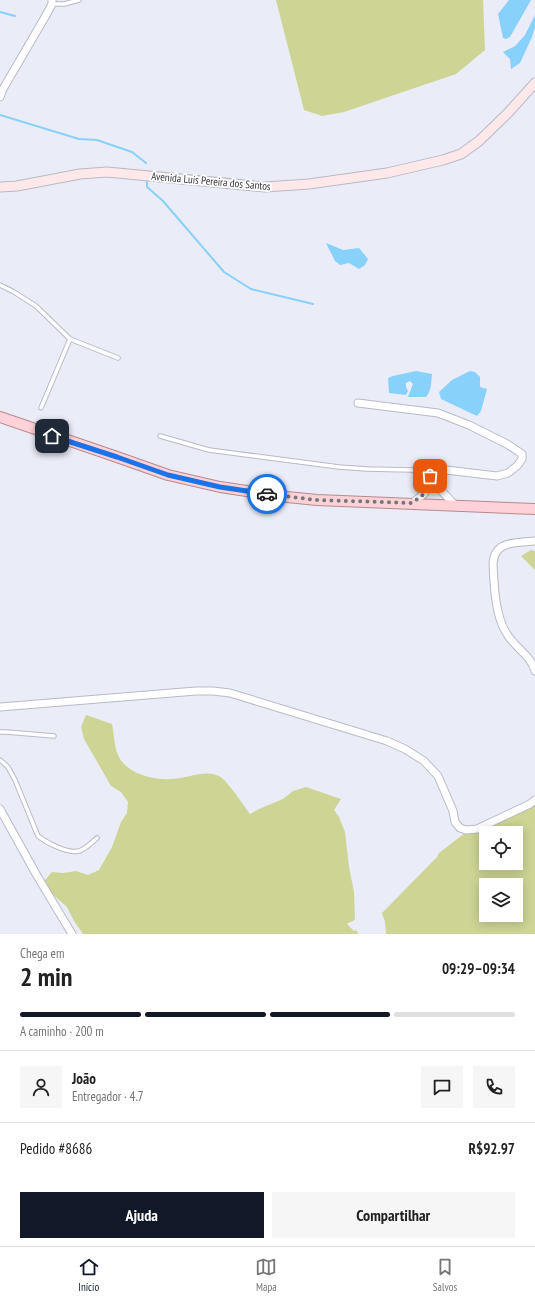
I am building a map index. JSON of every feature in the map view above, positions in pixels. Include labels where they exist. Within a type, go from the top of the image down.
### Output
[{"type":"main road","points":[[0,417],[168,475],[220,487],[317,500],[535,509]]},
{"type":"street","points":[[0,97],[3,89],[52,2]]},
{"type":"street","name":"Avenida Luís Pereira dos Santos","points":[[0,187],[17,186],[80,174],[107,172],[265,187],[322,183],[387,173],[427,164],[461,154],[479,141],[507,114],[535,83]]},
{"type":"street","points":[[358,403],[438,413],[469,425],[507,444],[517,450],[522,456],[517,466],[508,472],[497,476],[446,470],[440,471],[430,478],[424,494],[412,503]]},
{"type":"street","points":[[430,478],[455,505]]},
{"type":"street","points":[[535,541],[503,545],[493,557],[500,622],[507,634],[528,656],[535,671]]},
{"type":"street","points":[[0,707],[196,691],[230,693],[386,741],[405,749],[424,761],[438,776],[453,811],[456,822],[460,828],[466,830],[477,829],[530,804],[535,800]]},
{"type":"street","points":[[0,809],[36,874],[72,934]]},
{"type":"lane","points":[[52,2],[64,4],[79,0]]},
{"type":"lane","points":[[0,285],[36,306],[70,339],[118,358]]},
{"type":"lane","points":[[41,408],[70,339]]},
{"type":"lane","points":[[160,436],[209,450],[339,467],[412,470],[422,472],[430,478]]},
{"type":"lane","points":[[0,732],[54,736]]},
{"type":"lane","points":[[0,760],[8,767],[15,780],[38,836],[52,846],[72,851],[79,851],[89,846],[97,838]]},
{"type":"green space","points":[[276,0],[483,0],[485,50],[456,74],[344,112],[322,116],[304,110]]},
{"type":"green space","points":[[531,550],[535,551],[535,570],[521,556]]},
{"type":"green space","points":[[86,715],[112,724],[118,755],[122,762],[136,773],[163,779],[180,778],[204,773],[214,774],[222,778],[231,788],[250,814],[283,799],[293,791],[306,787],[341,799],[334,810],[339,817],[345,832],[349,867],[354,892],[355,919],[347,924],[354,931],[357,930],[358,934],[83,934],[67,907],[50,892],[45,880],[52,872],[63,873],[76,871],[88,875],[99,870],[112,847],[121,822],[127,813],[128,802],[121,792],[111,786],[84,739],[81,727]]},
{"type":"green space","points":[[535,804],[535,934],[386,934],[385,922],[382,913],[437,857],[439,853],[465,833],[479,827],[479,870],[523,870],[523,826],[482,826]]},
{"type":"water","points":[[509,0],[531,0],[510,37],[506,39],[503,38],[498,14]]},
{"type":"water","points":[[535,15],[535,27],[532,37],[520,63],[511,69],[510,59],[503,52],[515,46],[525,35]]},
{"type":"water","points":[[326,243],[343,250],[359,248],[368,259],[365,265],[359,269],[349,263],[340,265],[335,261]]},
{"type":"water","points":[[416,371],[432,374],[430,389],[426,397],[408,397],[413,384],[410,381],[406,383],[408,391],[406,395],[389,393],[388,378]]},
{"type":"water","points":[[470,371],[475,372],[480,377],[480,387],[487,389],[481,411],[477,416],[441,399],[439,392],[452,380]]},
{"type":"waterway","points":[[0,12],[15,16]]},
{"type":"waterway","points":[[0,115],[79,139],[97,140],[132,152],[146,163]]},
{"type":"waterway","points":[[147,182],[147,187],[163,201],[224,272],[251,289],[313,304]]},
{"type":"way so far","points":[[267,494],[317,500],[412,503],[424,494],[431,480],[430,476]]},
{"type":"route","points":[[52,436],[168,475],[220,487],[267,494]]}]
